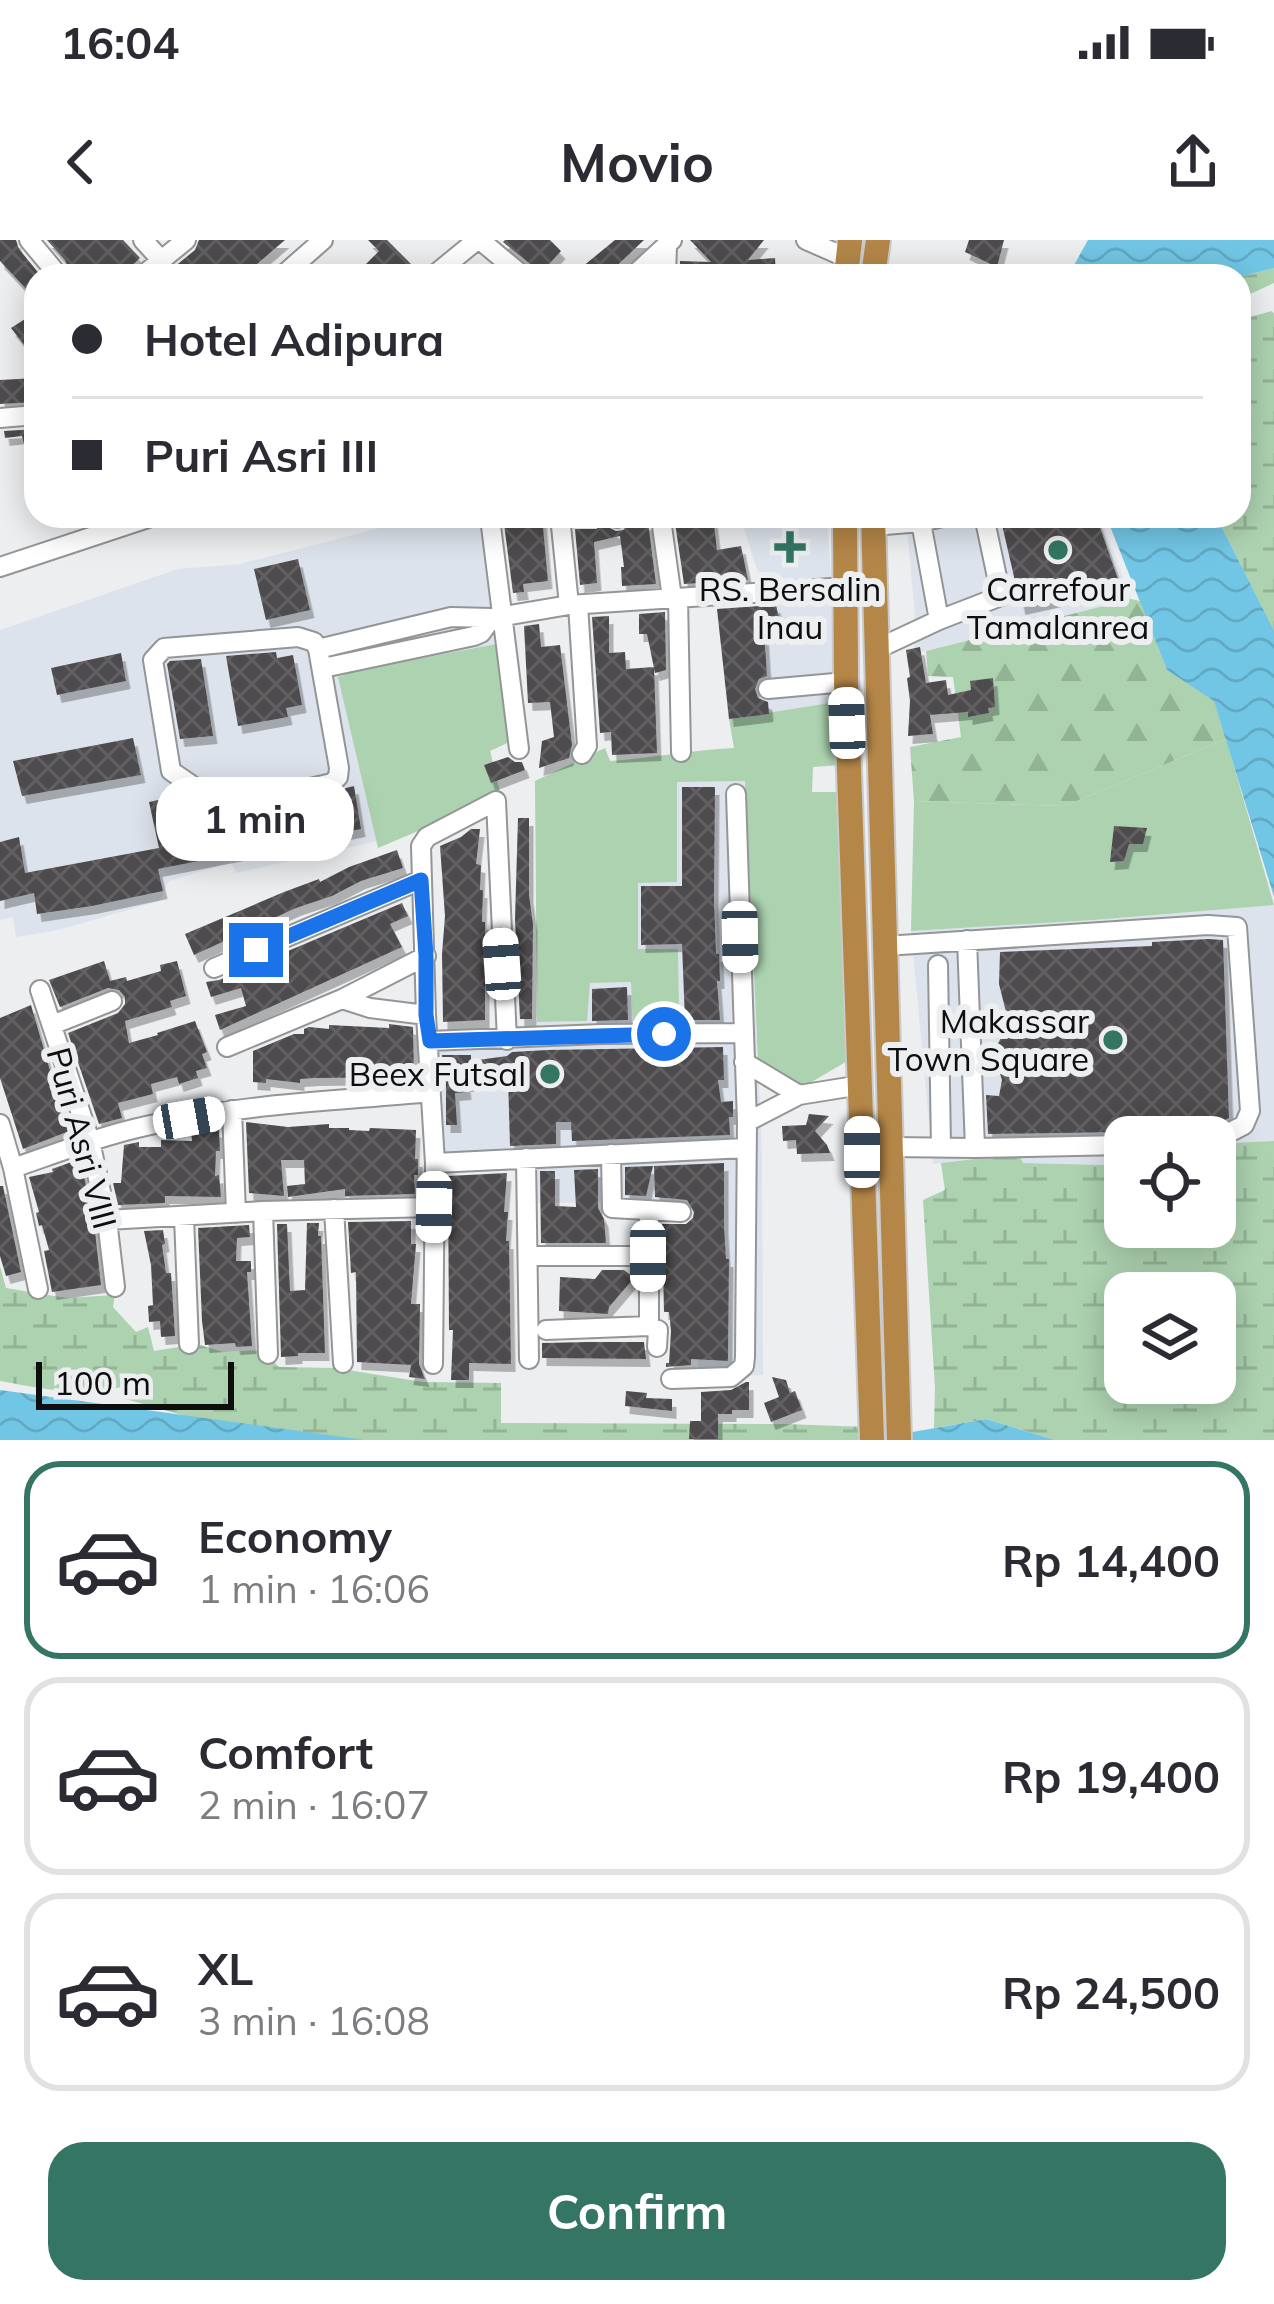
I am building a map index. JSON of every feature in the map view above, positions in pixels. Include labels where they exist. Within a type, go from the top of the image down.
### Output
[{"type":"highway","points":[[845,528],[846,682],[872,1436]]},
{"type":"highway","points":[[873,528],[899,1430]]},
{"type":"street","points":[[29,240],[49,264]]},
{"type":"street","points":[[143,240],[162,261]]},
{"type":"street","points":[[158,264],[187,240]]},
{"type":"street","points":[[296,264],[323,240]]},
{"type":"street","points":[[449,264],[478,240],[508,264]]},
{"type":"street","points":[[806,240],[848,258]]},
{"type":"street","points":[[646,264],[669,243]]},
{"type":"street","points":[[1,562],[105,528]]},
{"type":"street","points":[[491,528],[497,617],[519,749]]},
{"type":"street","points":[[562,528],[587,746],[582,754]]},
{"type":"street","points":[[663,528],[675,598],[681,752]]},
{"type":"street","points":[[922,528],[939,620]]},
{"type":"street","points":[[877,649],[1002,595],[987,528]]},
{"type":"street","points":[[321,658],[451,617],[497,617],[573,604],[846,587]]},
{"type":"street","points":[[298,638],[314,642],[321,658],[339,770],[332,783],[218,809],[171,771],[153,668],[160,650],[298,638]]},
{"type":"street","points":[[768,689],[846,682]]},
{"type":"street","points":[[671,1378],[731,1377],[744,1366],[747,1122],[736,794]]},
{"type":"street","points":[[433,1364],[435,1162],[421,846],[425,839],[496,801],[507,1040]]},
{"type":"street","points":[[214,968],[421,880]]},
{"type":"street","points":[[884,946],[1237,927],[1250,1111],[1244,1125],[1236,1129]]},
{"type":"street","points":[[967,940],[975,1148]]},
{"type":"street","points":[[226,1047],[342,999],[426,956]]},
{"type":"street","points":[[938,965],[941,1147]]},
{"type":"street","name":"Puri Asri VIII","points":[[40,990],[90,1141],[115,1287]]},
{"type":"street","points":[[342,999],[370,1008],[426,1015]]},
{"type":"street","points":[[52,1025],[112,1001]]},
{"type":"street","points":[[430,1041],[743,1033]]},
{"type":"street","points":[[937,1037],[970,1035]]},
{"type":"street","points":[[744,1062],[799,1095]]},
{"type":"street","points":[[747,1122],[799,1095],[861,1085]]},
{"type":"street","points":[[14,1168],[146,1126],[232,1110],[431,1092]]},
{"type":"street","points":[[232,1110],[236,1213]]},
{"type":"street","points":[[0,1124],[14,1168],[38,1289]]},
{"type":"street","points":[[892,1147],[1104,1145]]},
{"type":"street","points":[[435,1162],[746,1148]]},
{"type":"street","points":[[611,1154],[611,1208],[681,1211]]},
{"type":"street","points":[[526,1158],[529,1359]]},
{"type":"street","points":[[107,1220],[434,1207]]},
{"type":"street","points":[[334,1209],[343,1364]]},
{"type":"street","points":[[649,1210],[649,1326]]},
{"type":"street","points":[[263,1211],[268,1354]]},
{"type":"street","points":[[184,1217],[189,1344]]},
{"type":"street","points":[[528,1256],[648,1256]]},
{"type":"street","points":[[546,1330],[649,1326],[658,1330],[657,1347]]},
{"type":"shaded area","points":[[380,528],[484,528],[507,642],[358,670],[339,678],[377,841],[236,873],[231,862],[169,881],[159,901],[16,937],[13,917],[0,920],[0,630],[178,569],[240,564]]},
{"type":"shaded area","name":"RS. Bersalin Inau","points":[[744,528],[828,528],[831,578],[761,582]]},
{"type":"shaded area","points":[[907,528],[1104,528],[1131,599],[914,654]]},
{"type":"shaded area","points":[[836,599],[836,702],[729,719],[717,609]]},
{"type":"shaded area","points":[[746,781],[762,1155],[763,1375],[699,1377],[689,1212],[622,1202],[530,1203],[530,1166],[428,1168],[424,1037],[538,1033],[537,1022],[586,1021],[589,983],[631,982],[638,950],[638,882],[677,881],[676,782]]},
{"type":"shaded area","points":[[1274,905],[1274,1141],[1236,1143],[1236,1116],[1104,1116],[1104,1165],[1023,1163],[1019,1154],[933,1164],[911,931]]},
{"type":"green space","points":[[1274,268],[1274,283],[1251,294],[1251,274]]},
{"type":"green space","points":[[1274,314],[1274,632],[1222,528],[1251,528],[1251,317]]},
{"type":"green space","points":[[1131,599],[1140,601],[1167,670],[1214,700],[1226,739],[1065,806],[914,801],[910,747],[961,737],[953,677],[928,676],[926,651]]},
{"type":"green space","points":[[507,642],[520,737],[490,751],[501,796],[378,848],[338,677]]},
{"type":"green space","points":[[836,702],[841,765],[813,767],[812,792],[836,792],[849,1060],[803,1087],[758,1059],[745,781],[677,782],[677,882],[638,883],[638,949],[678,949],[679,1016],[633,1021],[631,982],[590,983],[587,1021],[537,1022],[535,781],[605,748],[610,761],[734,748],[729,719]]},
{"type":"green space","points":[[1226,739],[1274,905],[911,931],[914,801],[1065,806]]},
{"type":"green space","points":[[1274,1141],[1274,1440],[1055,1440],[986,1419],[934,1428],[923,1200],[945,1190],[941,1163],[1019,1154],[1023,1163],[1104,1165],[1104,1248],[1236,1248],[1236,1143]]},
{"type":"green space","points":[[0,1266],[6,1288],[66,1298],[115,1295],[113,1307],[136,1332],[148,1327],[154,1351],[197,1344],[223,1352],[262,1350],[279,1367],[335,1368],[423,1382],[501,1383],[501,1423],[867,1427],[865,1440],[271,1440],[122,1398],[121,1387],[76,1392],[0,1381]]},
{"type":"water","points":[[1088,240],[1274,240],[1274,268],[1251,274],[1251,264],[1075,264]]},
{"type":"water","points":[[1111,528],[1222,528],[1274,631],[1274,897],[1214,701],[1167,670]]},
{"type":"water","points":[[0,1390],[365,1440],[0,1440]]},
{"type":"water","points":[[986,1419],[1055,1440],[867,1440]]},
{"type":"building","points":[[0,240],[16,240],[31,264],[24,264],[24,287],[0,261]]},
{"type":"building","points":[[47,240],[123,240],[140,258],[134,264],[67,264]]},
{"type":"building","points":[[199,240],[285,240],[257,264],[178,264],[195,250]]},
{"type":"building","points":[[368,240],[387,240],[411,264],[366,264],[379,251]]},
{"type":"building","points":[[550,240],[561,251],[549,264],[530,264],[503,242]]},
{"type":"building","points":[[615,240],[644,240],[619,264],[586,264]]},
{"type":"building","points":[[690,240],[764,240],[748,260],[775,258],[775,264],[680,264],[711,262]]},
{"type":"building","points":[[969,240],[1004,240],[998,264],[965,252]]},
{"type":"building","points":[[24,320],[24,345],[11,328]]},
{"type":"building","points":[[24,379],[24,403],[0,404],[0,380]]},
{"type":"building","points":[[24,430],[24,444],[22,436],[5,438],[4,431]]},
{"type":"building","points":[[505,528],[543,528],[548,581],[523,584],[524,592],[513,593]]},
{"type":"building","points":[[649,528],[656,584],[622,586],[620,536],[594,542],[597,583],[580,585],[575,529]]},
{"type":"building","points":[[676,528],[714,528],[717,550],[741,546],[748,580],[684,584]]},
{"type":"building","name":"Carrefour Tamalanrea","points":[[1003,528],[1100,528],[1120,585],[1021,607]]},
{"type":"building","points":[[298,559],[310,610],[266,620],[254,569]]},
{"type":"building","points":[[776,605],[781,626],[764,629],[767,676],[759,679],[755,689],[758,698],[768,702],[769,714],[729,719],[717,609]]},
{"type":"building","points":[[665,612],[666,670],[655,673],[647,634],[639,634],[639,614]]},
{"type":"building","points":[[609,616],[609,653],[625,652],[626,669],[654,667],[657,753],[612,755],[611,732],[600,733],[592,617]]},
{"type":"building","points":[[539,624],[541,647],[560,645],[572,745],[569,758],[539,768],[542,741],[554,737],[550,702],[528,703],[524,626]]},
{"type":"building","points":[[920,647],[926,683],[946,680],[948,695],[971,690],[970,681],[993,678],[995,707],[968,717],[968,712],[930,715],[933,734],[908,736],[906,650]]},
{"type":"building","points":[[276,652],[277,658],[293,655],[302,705],[286,708],[288,717],[238,726],[226,656]]},
{"type":"building","points":[[121,653],[126,681],[57,695],[51,668]]},
{"type":"building","points":[[201,659],[213,736],[180,739],[167,664]]},
{"type":"building","points":[[133,738],[141,775],[22,796],[13,761]]},
{"type":"building","points":[[508,757],[522,762],[525,770],[491,783],[484,765]]},
{"type":"building","points":[[354,786],[361,829],[158,869],[163,891],[92,906],[37,914],[34,893],[0,901],[0,842],[19,837],[25,873],[159,848],[149,802],[182,795],[198,818],[220,822],[335,796]]},
{"type":"building","points":[[682,787],[715,787],[720,1020],[685,1020],[682,944],[641,945],[641,886],[682,886]]},
{"type":"building","points":[[518,818],[529,818],[532,1019],[520,1019],[515,919]]},
{"type":"building","points":[[1114,826],[1147,828],[1143,844],[1129,844],[1124,861],[1110,862]]},
{"type":"building","points":[[480,829],[476,864],[481,865],[485,922],[485,1020],[443,1022],[445,916],[440,846]]},
{"type":"building","points":[[397,850],[403,868],[296,908],[194,955],[185,934]]},
{"type":"building","points":[[402,903],[408,916],[390,924],[402,947],[220,1030],[215,1015],[246,1006],[241,988],[211,997],[206,982]]},
{"type":"building","name":"Makassar Town Square","points":[[1223,940],[1229,1116],[1104,1116],[1104,1132],[988,1134],[986,1095],[999,1096],[1002,1080],[997,1045],[1009,1024],[999,984],[1000,952],[1152,946],[1152,942]]},
{"type":"building","points":[[104,961],[110,981],[126,977],[127,981],[177,961],[186,996],[170,1001],[172,1007],[125,1021],[129,1043],[195,1021],[207,1052],[202,1054],[207,1068],[196,1071],[198,1078],[179,1084],[177,1077],[151,1084],[153,1094],[118,1103],[122,1118],[99,1124],[68,1033],[118,1013],[125,997],[108,988],[60,1007],[49,980]]},
{"type":"building","points":[[627,987],[628,1020],[592,1021],[592,989]]},
{"type":"building","points":[[31,1005],[72,1130],[23,1149],[0,1078],[0,1018]]},
{"type":"building","points":[[389,1024],[413,1027],[414,1077],[253,1082],[253,1051],[304,1034],[304,1029],[329,1029],[329,1025],[389,1028]]},
{"type":"building","points":[[723,1047],[724,1080],[718,1080],[721,1102],[733,1101],[730,1135],[572,1141],[571,1122],[556,1122],[556,1144],[510,1146],[508,1078],[466,1084],[467,1092],[455,1093],[457,1125],[446,1125],[442,1055],[471,1055],[471,1061],[547,1050]]},
{"type":"building","points":[[809,1114],[829,1116],[815,1131],[830,1153],[797,1154],[796,1140],[783,1141],[782,1126],[806,1125]]},
{"type":"building","points":[[246,1122],[416,1130],[415,1194],[345,1196],[345,1189],[288,1197],[287,1186],[305,1184],[304,1160],[281,1160],[284,1196],[249,1193]]},
{"type":"building","points":[[219,1129],[215,1176],[219,1175],[221,1197],[165,1196],[165,1203],[118,1205],[113,1183],[121,1183],[124,1145],[139,1142],[139,1147],[161,1147],[161,1140],[192,1141],[191,1132]]},
{"type":"building","points":[[80,1159],[101,1285],[52,1292],[44,1251],[49,1250],[29,1177]]},
{"type":"building","points":[[724,1163],[728,1361],[691,1359],[691,1365],[666,1367],[671,1331],[669,1312],[664,1312],[662,1224],[686,1224],[694,1212],[687,1200],[655,1197],[654,1166]]},
{"type":"building","points":[[653,1166],[646,1196],[625,1195],[625,1167]]},
{"type":"building","points":[[598,1169],[598,1208],[606,1243],[541,1243],[540,1171],[555,1171],[555,1206],[576,1207],[574,1170]]},
{"type":"building","points":[[507,1173],[504,1212],[508,1212],[511,1364],[469,1363],[469,1380],[451,1380],[448,1176]]},
{"type":"building","points":[[0,1186],[21,1272],[6,1276],[0,1256]]},
{"type":"building","points":[[411,1221],[411,1244],[416,1244],[411,1304],[420,1304],[419,1364],[425,1379],[409,1377],[411,1365],[357,1362],[356,1272],[351,1273],[348,1222]]},
{"type":"building","points":[[307,1223],[319,1223],[321,1236],[325,1353],[281,1357],[277,1224],[287,1224],[290,1291],[305,1290]]},
{"type":"building","points":[[249,1225],[250,1237],[237,1238],[236,1261],[251,1261],[251,1272],[247,1272],[252,1346],[205,1345],[198,1228]]},
{"type":"building","points":[[163,1230],[175,1336],[161,1337],[160,1321],[149,1322],[151,1265],[144,1231]]},
{"type":"building","points":[[602,1270],[624,1270],[634,1278],[608,1314],[559,1311],[560,1277],[595,1279]]},
{"type":"building","points":[[644,1342],[646,1359],[542,1358],[542,1343]]},
{"type":"building","points":[[772,1377],[786,1380],[802,1410],[771,1422],[764,1403],[779,1397]]},
{"type":"building","points":[[746,1382],[749,1410],[718,1414],[718,1439],[689,1439],[690,1421],[701,1421],[701,1392],[731,1390]]},
{"type":"building","points":[[626,1391],[672,1399],[672,1411],[625,1406]]},
{"type":"place","name":"RS. Bersalin Inau","points":[[790,547]]},
{"type":"place","name":"Carrefour Tamalanrea","points":[[1058,550]]},
{"type":"place","name":"Makassar Town Square","points":[[1113,1040]]},
{"type":"place","name":"Beex Futsal","points":[[550,1074]]},
{"type":"route","points":[[256,950],[421,880],[430,1041],[664,1034]]}]
